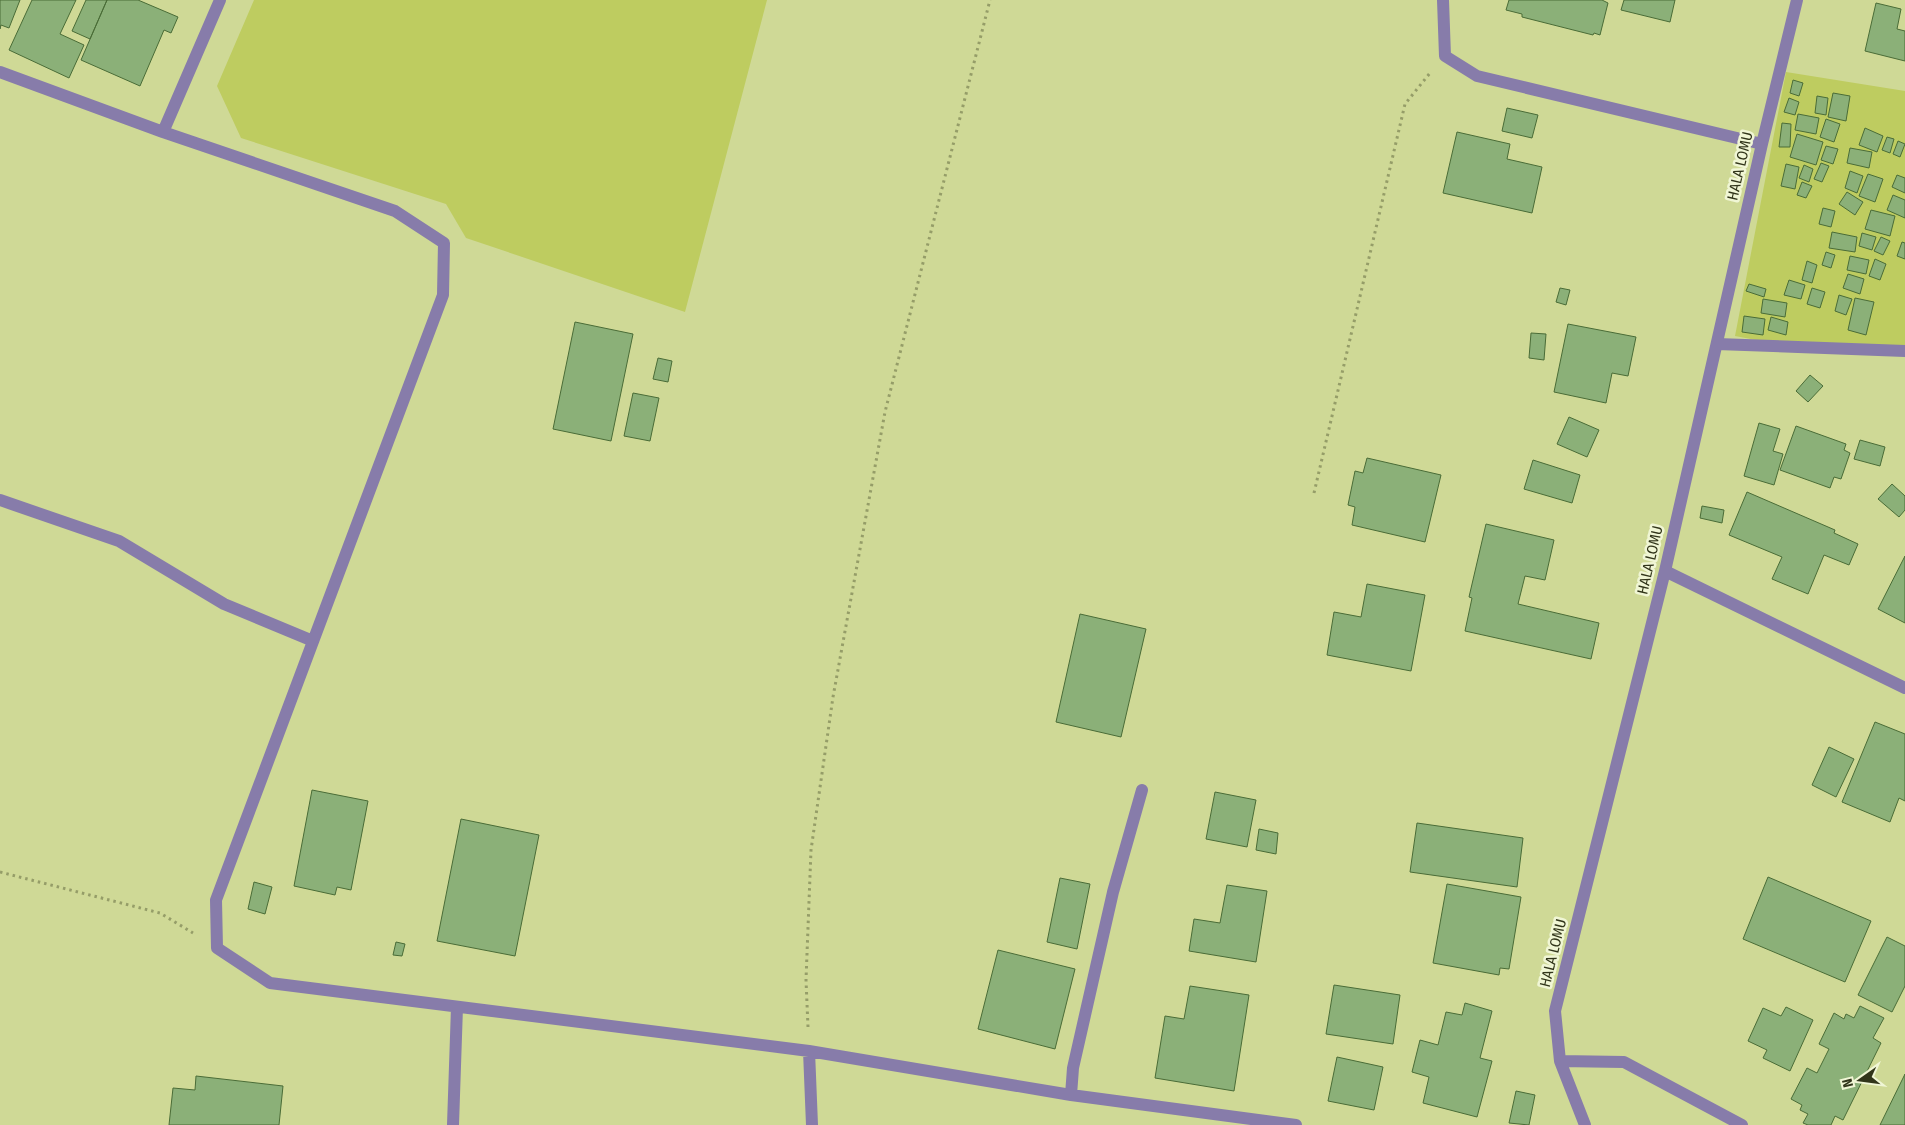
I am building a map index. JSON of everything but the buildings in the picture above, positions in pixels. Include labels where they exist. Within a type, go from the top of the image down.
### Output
[{"type":"street","points":[[163,132],[220,0]]},
{"type":"street","points":[[1443,0],[1445,56],[1478,76],[1762,144]]},
{"type":"street","name":"HALA LOMU","points":[[1585,1125],[1560,1061],[1555,1011],[1664,571],[1796,0]]},
{"type":"street","points":[[0,72],[163,132],[395,211],[444,243],[443,295],[216,900],[217,948],[270,983],[809,1051],[1071,1095],[1264,1123],[1296,1125]]},
{"type":"street","points":[[1717,344],[1905,351]]},
{"type":"street","points":[[0,500],[119,541],[224,604],[313,641]]},
{"type":"street","points":[[1664,571],[1905,688]]},
{"type":"street","points":[[1071,1095],[1073,1068],[1111,901],[1142,790]]},
{"type":"street","points":[[453,1125],[457,1007]]},
{"type":"street","points":[[809,1051],[812,1125]]},
{"type":"street","points":[[1560,1061],[1624,1062],[1742,1125]]},
{"type":"path","points":[[809,1051],[806,980],[811,850],[834,697],[884,412],[990,0]]},
{"type":"path","points":[[1314,493],[1405,104],[1445,56]]},
{"type":"path","points":[[0,872],[160,913],[217,948]]},
{"type":"green space","points":[[254,0],[767,0],[685,312],[466,238],[446,204],[241,138],[217,86]]},
{"type":"green space","points":[[1786,72],[1905,91],[1905,347],[1777,344],[1735,336]]}]
